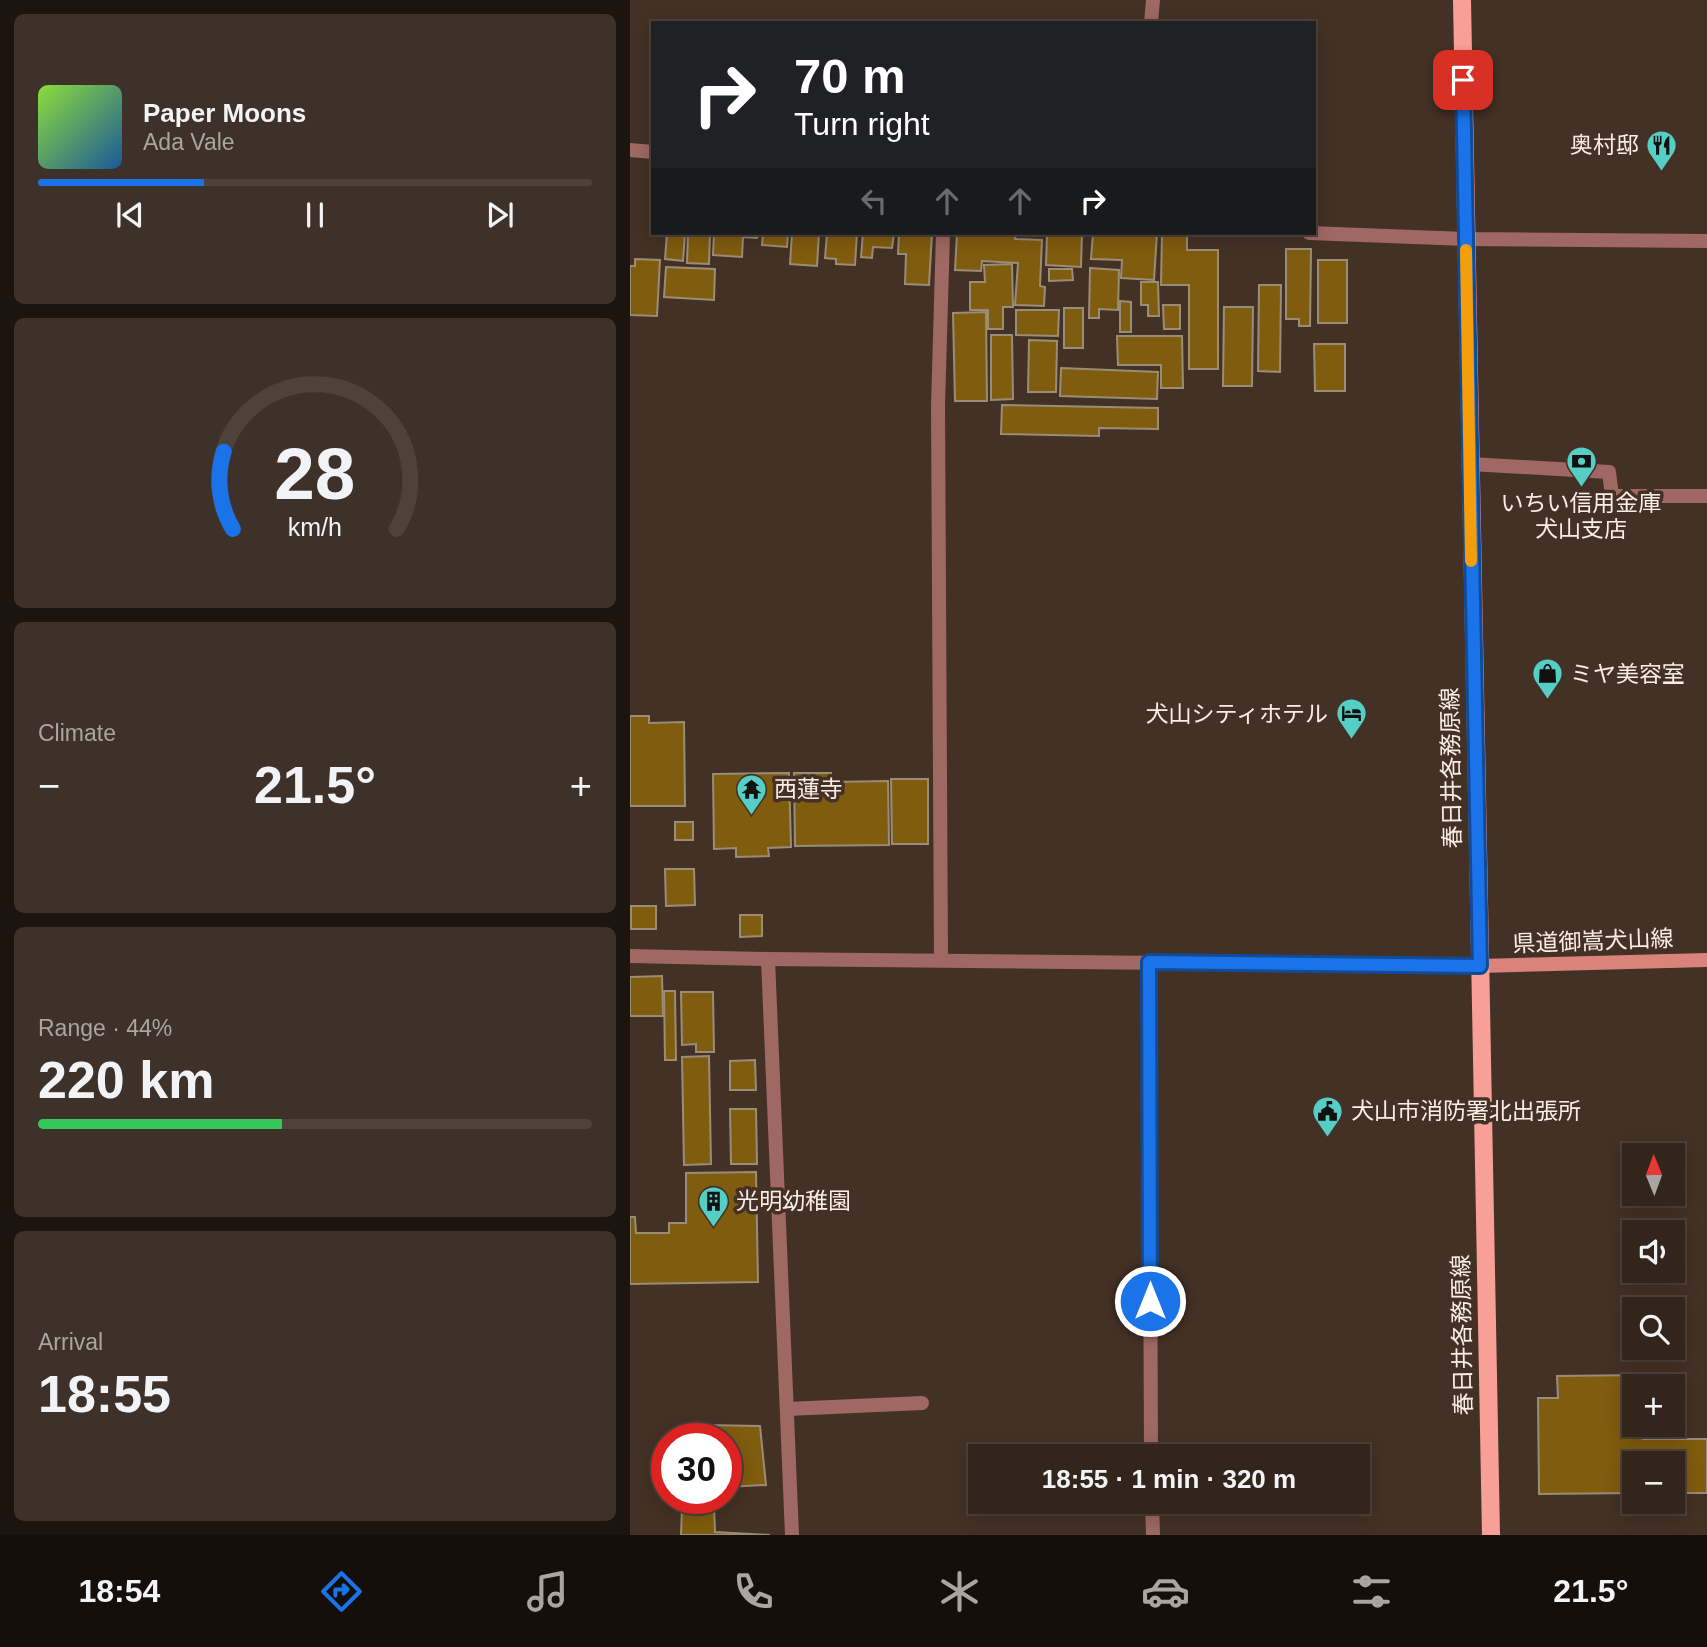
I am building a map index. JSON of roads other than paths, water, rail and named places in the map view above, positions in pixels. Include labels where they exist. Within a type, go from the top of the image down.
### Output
[{"type":"main road","name":"春日井各務原線","points":[[1462,0],[1491,1535]]},
{"type":"main road","name":"県道御嵩犬山線","points":[[1480,966],[1707,960]]},
{"type":"street","points":[[1151,21],[1153,0]]},
{"type":"street","points":[[630,150],[651,152]]},
{"type":"street","points":[[1316,233],[1466,239],[1707,242]]},
{"type":"street","points":[[941,960],[938,407],[943,235]]},
{"type":"street","points":[[1470,464],[1609,472],[1612,496],[1707,496]]},
{"type":"street","points":[[630,956],[1480,966]]},
{"type":"street","points":[[768,959],[792,1535]]},
{"type":"street","points":[[1149,962],[1152,1444]]},
{"type":"street","points":[[787,1409],[922,1404]]},
{"type":"street","points":[[1152,1514],[1153,1535]]},
{"type":"place","name":"奥村邸","points":[[1662,172]]},
{"type":"place","name":"いちい信用金庫 犬山支店","points":[[1581,489]]},
{"type":"place","name":"ミヤ美容室","points":[[1547,701]]},
{"type":"place","name":"犬山シティホテル","points":[[1351,741]]},
{"type":"place","name":"西蓮寺","points":[[751,816]]},
{"type":"place","name":"犬山市消防署北出張所","points":[[1328,1138]]},
{"type":"place","name":"光明幼稚園","points":[[713,1228]]}]
